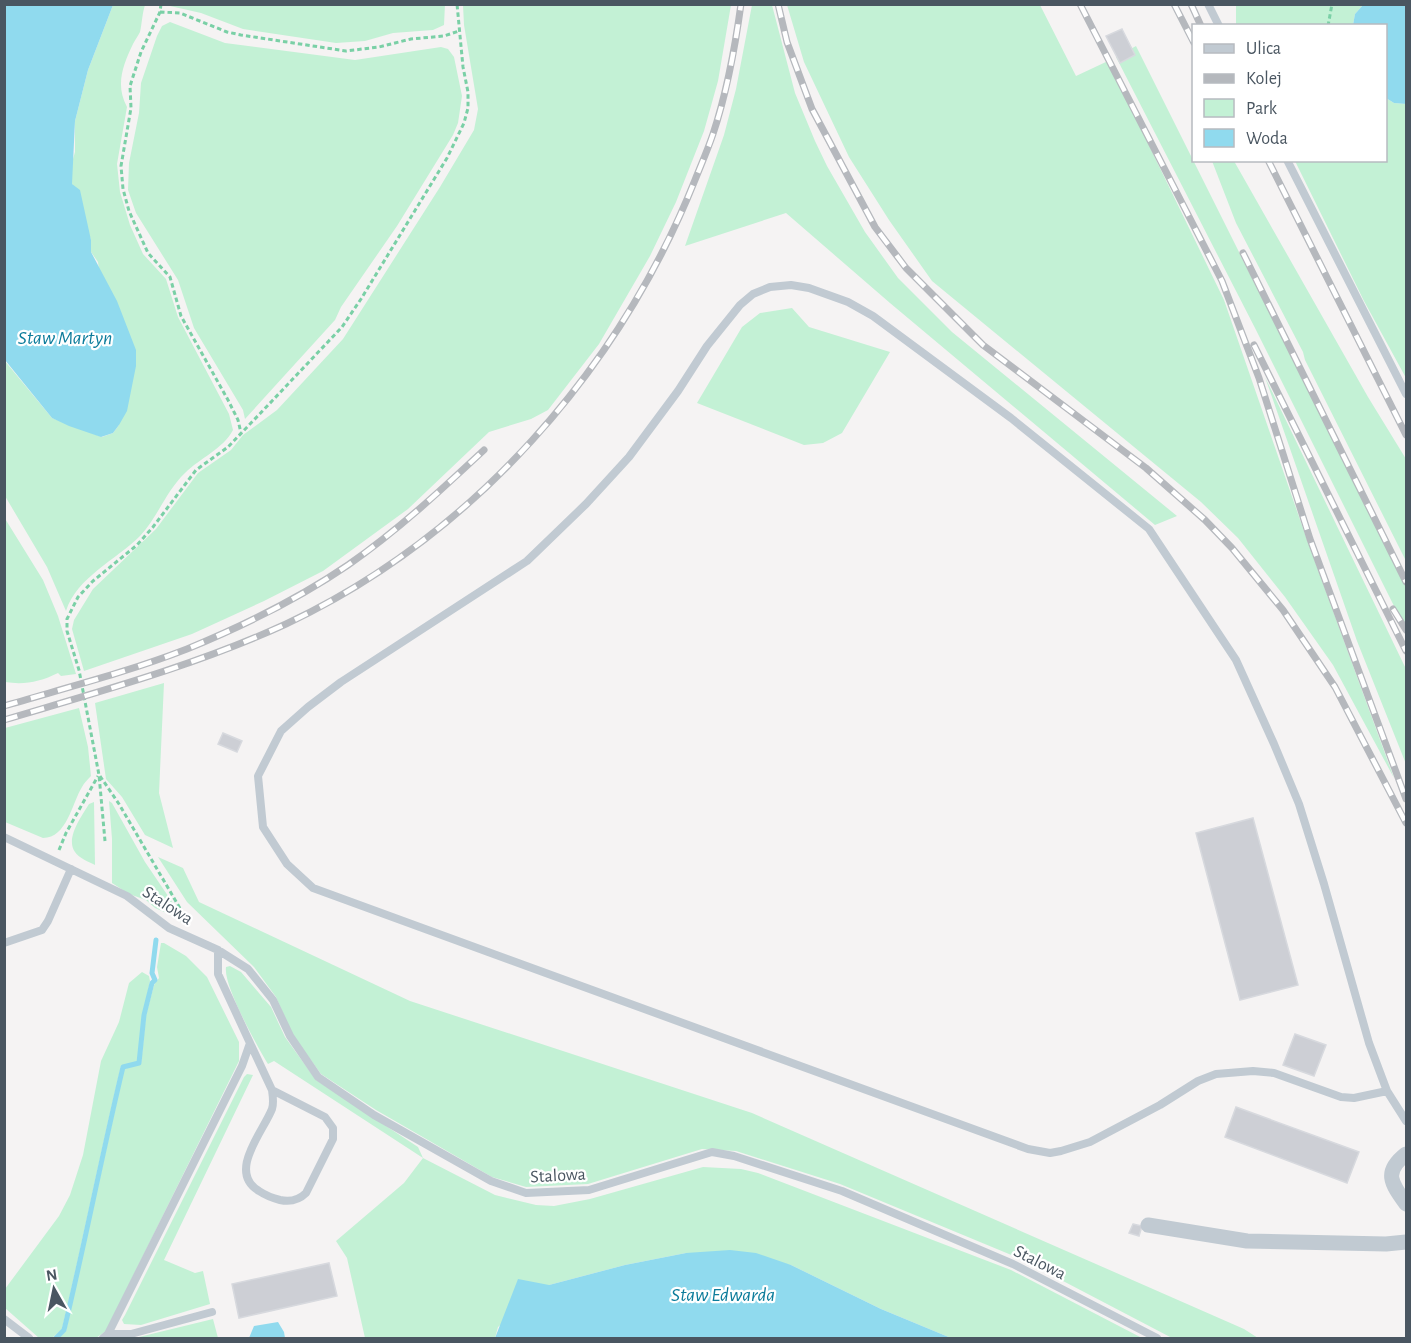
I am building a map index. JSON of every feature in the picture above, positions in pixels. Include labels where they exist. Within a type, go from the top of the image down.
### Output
[{"type":"street","points":[[1407,1154],[1395,1165],[1391,1176],[1394,1187],[1407,1204]]},
{"type":"street","points":[[1148,1225],[1247,1241],[1378,1244],[1407,1242]]},
{"type":"lane","points":[[1208,4],[1218,24]]},
{"type":"lane","points":[[1288,162],[1407,394]]},
{"type":"lane","points":[[1387,1090],[1367,1096],[1348,1098],[1274,1073],[1253,1071],[1216,1074],[1198,1081],[1160,1105],[1090,1142],[1061,1151],[1028,1149],[313,888],[287,864],[263,827],[258,776],[281,731],[308,707],[340,682],[527,561],[586,504],[628,457],[678,391],[707,346],[740,305],[753,294],[770,287],[791,285],[809,288],[848,302],[873,316],[1011,418],[1149,529],[1236,660],[1274,744],[1299,804],[1369,1043],[1387,1090],[1407,1121]]},
{"type":"lane","name":"Stalowa","points":[[4,837],[127,896],[169,928],[218,950],[248,969],[273,1000],[290,1036],[318,1077],[374,1115],[491,1181],[525,1193],[589,1190],[712,1152],[734,1156],[842,1191],[1013,1264],[1157,1338]]},
{"type":"lane","points":[[4,943],[42,930],[56,906],[71,869]]},
{"type":"lane","points":[[218,950],[218,974],[272,1090],[273,1107],[247,1161],[245,1171],[248,1181],[261,1192],[275,1199],[294,1200],[306,1193],[333,1139],[333,1128],[325,1117],[272,1090]]},
{"type":"lane","points":[[106,1336],[242,1066],[250,1043]]},
{"type":"lane","points":[[106,1336],[131,1334],[212,1312]]},
{"type":"lane","points":[[4,1319],[28,1338]]},
{"type":"path","points":[[161,4],[160,12],[141,52],[130,86],[131,108],[121,166],[123,189],[129,211],[148,253],[170,278],[181,316],[228,400],[238,420],[241,433]]},
{"type":"path","points":[[105,841],[99,775],[79,670],[67,631],[67,619],[78,597],[93,581],[137,545],[196,470],[228,447],[342,327],[361,299],[447,158],[464,123],[468,108],[468,92],[463,67],[457,4]]},
{"type":"path","points":[[1328,24],[1332,4]]},
{"type":"path","points":[[160,12],[180,13],[227,32],[241,35],[346,51],[379,47],[411,39],[444,36],[459,31]]},
{"type":"path","points":[[55,861],[66,833],[99,775]]},
{"type":"path","points":[[99,775],[119,804],[198,941]]},
{"type":"green space","points":[[445,4],[444,25],[433,30],[393,33],[365,41],[336,43],[243,29],[201,13],[170,5]]},
{"type":"green space","points":[[113,5],[145,5],[140,32],[129,52],[122,75],[121,91],[127,107],[117,164],[120,192],[130,225],[143,254],[166,279],[178,317],[229,414],[233,430],[223,443],[178,480],[140,536],[79,588],[66,611],[47,567],[5,496],[4,360],[52,418],[102,437],[113,433],[119,425],[98,262],[91,252],[91,240],[72,184],[71,166],[75,152],[75,121],[88,70]]},
{"type":"green space","points":[[463,5],[731,5],[718,81],[704,131],[676,202],[650,256],[599,344],[548,410],[531,419],[489,432],[408,509],[323,571],[192,634],[84,671],[72,629],[74,620],[93,589],[156,529],[198,473],[231,450],[243,435],[277,410],[343,339],[474,130],[478,109],[464,25]]},
{"type":"green space","points":[[752,5],[772,5],[795,93],[815,141],[865,232],[898,278],[952,332],[1177,516],[1155,525],[786,213],[685,246],[724,135],[736,89]]},
{"type":"green space","points":[[787,5],[1040,5],[1076,76],[1108,61],[1224,300],[1306,537],[1394,778],[1333,665],[1285,597],[1238,538],[1201,502],[932,281],[889,220],[849,157],[804,62]]},
{"type":"green space","points":[[1236,5],[1363,5],[1355,14],[1353,24],[1236,24]]},
{"type":"green space","points":[[170,22],[225,43],[355,60],[441,47],[448,49],[454,57],[462,96],[458,123],[453,135],[397,226],[341,307],[335,320],[245,419],[243,410],[194,328],[178,280],[136,213],[128,190],[129,163],[139,113],[141,83],[157,36],[162,26]]},
{"type":"green space","points":[[1136,46],[1406,586],[1406,630],[1255,328],[1116,57]]},
{"type":"green space","points":[[1387,99],[1394,103],[1406,104],[1406,378],[1364,301],[1295,162],[1387,162]]},
{"type":"green space","points":[[1212,162],[1235,162],[1368,397],[1406,459],[1406,561],[1303,352],[1236,223]]},
{"type":"green space","points":[[792,308],[809,327],[890,352],[842,433],[823,443],[804,445],[697,403],[742,327],[760,313]]},
{"type":"green space","points":[[1265,377],[1406,669],[1406,764],[1357,641]]},
{"type":"green space","points":[[4,517],[43,580],[58,616],[76,674],[61,676],[58,673],[45,679],[25,683],[5,682]]},
{"type":"green space","points":[[164,683],[159,793],[173,848],[145,835],[122,797],[106,779],[95,703]]},
{"type":"green space","points":[[79,708],[88,747],[91,776],[82,787],[63,826],[58,832],[43,838],[5,822],[5,728]]},
{"type":"green space","points":[[109,801],[145,862],[183,918],[181,922],[176,917],[155,908],[146,900],[129,894],[112,883]]},
{"type":"green space","points":[[94,802],[95,865],[84,860],[72,846],[73,834],[79,821],[89,804]]},
{"type":"green space","points":[[158,857],[183,868],[199,902],[410,1001],[752,1113],[1244,1329],[1258,1338],[1172,1338],[1021,1259],[840,1184],[736,1151],[702,1149],[588,1184],[526,1187],[492,1177],[376,1110],[321,1074],[292,1034],[276,997],[254,967],[187,902]]},
{"type":"green space","points":[[161,943],[186,956],[207,977],[239,1042],[239,1061],[106,1331],[96,1338],[59,1338],[66,1331],[124,1069],[141,1064],[146,1015],[154,985],[159,978],[157,967]]},
{"type":"green space","points":[[230,966],[241,972],[271,1007],[285,1037],[316,1080],[418,1147],[423,1158],[274,1061],[268,1064],[242,1016],[230,987],[226,967]]},
{"type":"green space","points":[[142,972],[149,976],[150,981],[143,1015],[138,1062],[121,1066],[62,1329],[52,1338],[39,1338],[5,1308],[5,1289],[59,1216],[70,1195],[83,1155],[101,1061],[119,1022],[129,983]]},
{"type":"green space","points":[[247,1074],[253,1075],[164,1260],[195,1273],[203,1271],[210,1304],[141,1325],[124,1324],[122,1320]]},
{"type":"green space","points":[[423,1158],[495,1195],[536,1205],[554,1206],[590,1199],[703,1167],[741,1169],[758,1173],[1011,1270],[1142,1338],[951,1338],[881,1309],[791,1265],[686,1253],[625,1265],[549,1285],[498,1327],[495,1338],[365,1338],[347,1258],[336,1241],[404,1183]]},
{"type":"green space","points":[[213,1319],[218,1338],[135,1338]]},
{"type":"water","name":"Staw Martyn","points":[[4,5],[113,5],[88,70],[75,121],[72,184],[80,190],[91,240],[91,252],[117,301],[136,350],[136,366],[127,411],[113,433],[101,437],[52,418],[5,360]]},
{"type":"water","points":[[1363,5],[1406,5],[1406,104],[1394,103],[1387,99],[1387,24],[1353,24],[1355,14]]},
{"type":"water","name":"Staw Edwarda","points":[[730,1250],[756,1253],[791,1265],[881,1309],[951,1338],[495,1338],[518,1279],[549,1285],[625,1265],[686,1253]]},
{"type":"water","points":[[278,1322],[285,1338],[249,1338],[254,1326]]},
{"type":"building","points":[[1122,29],[1135,55],[1120,63],[1106,36]]},
{"type":"building","points":[[223,733],[242,741],[237,752],[218,744]]},
{"type":"building","points":[[1253,818],[1298,985],[1240,1000],[1196,833]]},
{"type":"building","points":[[1295,1034],[1326,1045],[1314,1076],[1283,1065]]},
{"type":"building","points":[[1236,1107],[1359,1152],[1347,1183],[1225,1137]]},
{"type":"building","points":[[1133,1224],[1142,1226],[1139,1236],[1129,1233]]},
{"type":"building","points":[[329,1263],[337,1296],[239,1318],[232,1284]]},
{"type":"waterway","points":[[56,1338],[64,1330],[123,1067],[139,1063],[144,1015],[152,983],[155,980],[152,973],[156,940]]},
{"type":"railway","points":[[4,720],[182,665],[286,624],[354,587],[418,544],[478,495],[532,440],[581,381],[625,317],[663,250],[713,134],[730,70],[741,4]]},
{"type":"railway","points":[[778,4],[787,42],[812,109],[875,227],[906,268],[983,345],[1146,468],[1205,520],[1232,548],[1283,610],[1335,687],[1406,823]]},
{"type":"railway","points":[[1080,4],[1222,281],[1259,378],[1310,539],[1406,799]]},
{"type":"railway","points":[[1174,4],[1192,39]]},
{"type":"railway","points":[[1191,4],[1200,24]]},
{"type":"railway","points":[[1269,162],[1406,435]]},
{"type":"railway","points":[[1243,253],[1406,582]]},
{"type":"railway","points":[[1254,345],[1406,651]]},
{"type":"railway","points":[[4,706],[165,657],[229,631],[270,611],[348,565],[384,538],[484,450]]},
{"type":"railway","points":[[1393,609],[1406,630]]}]
